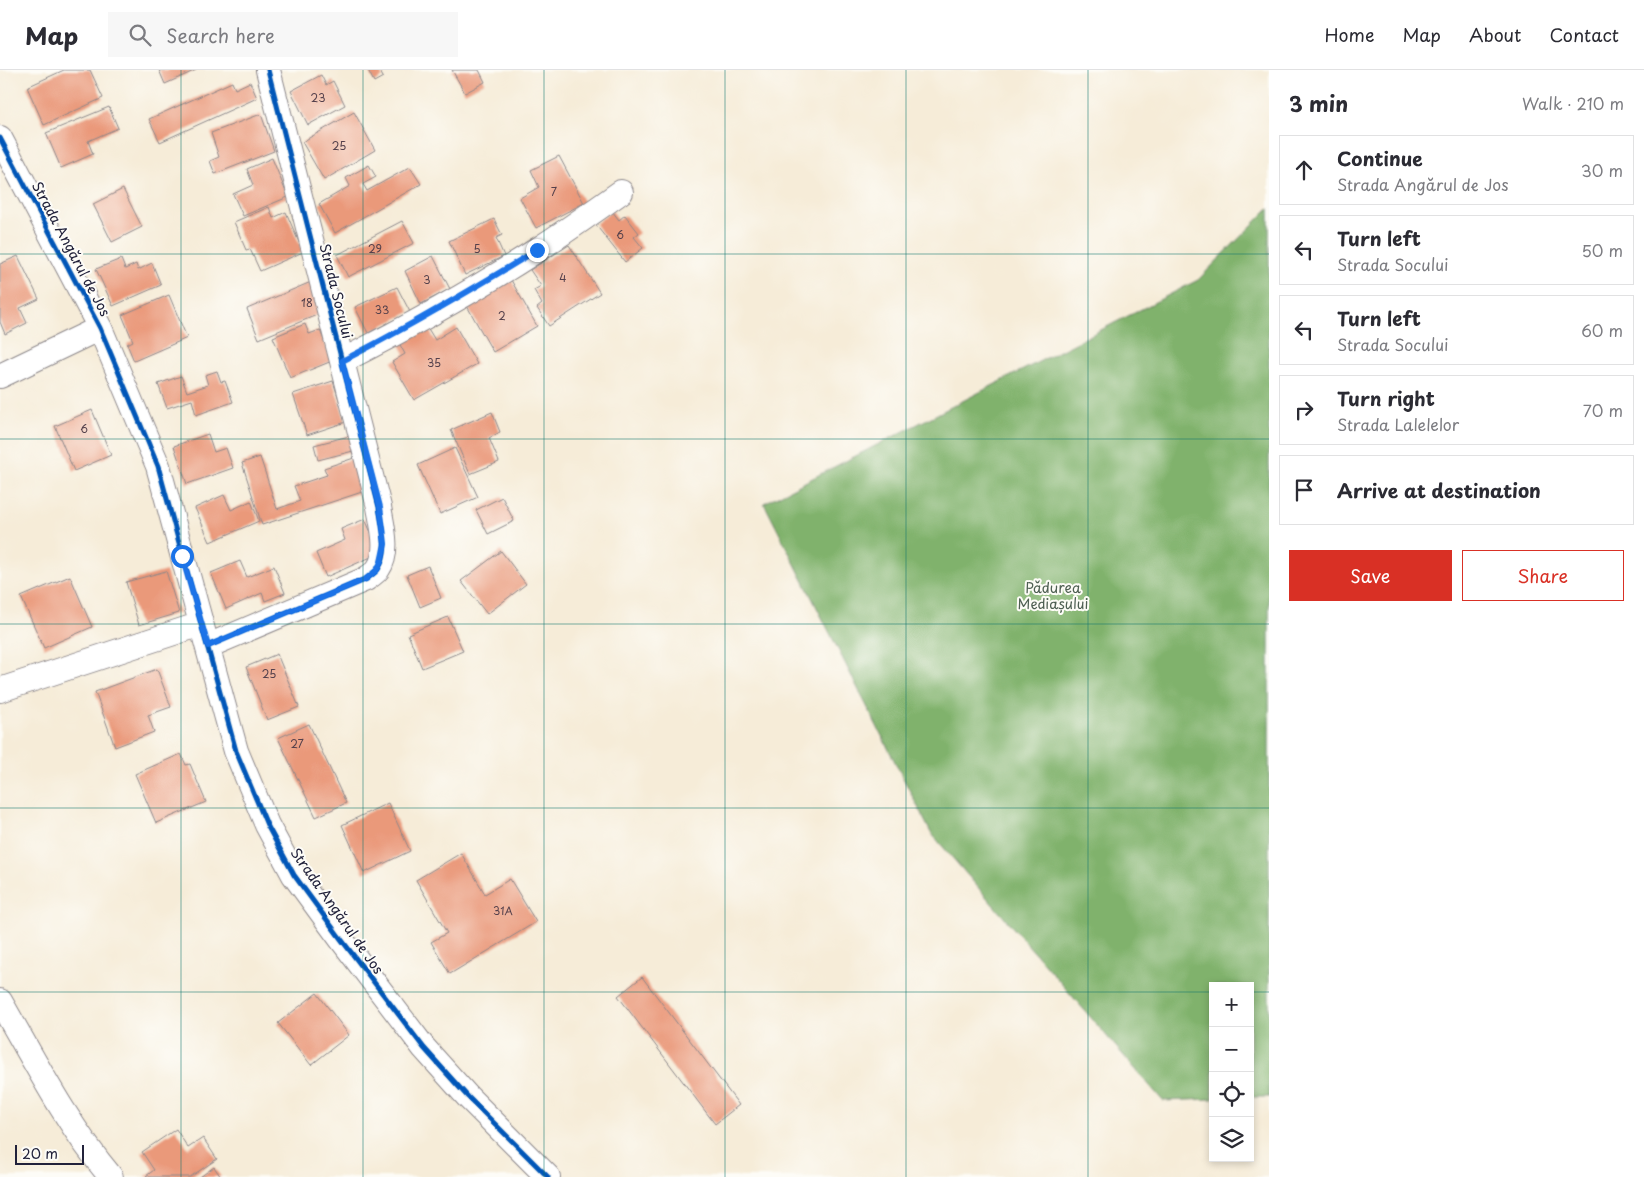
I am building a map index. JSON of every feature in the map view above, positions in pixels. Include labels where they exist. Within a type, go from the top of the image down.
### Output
[{"type":"street","name":"Strada Socului","points":[[0,690],[204,635],[366,579],[377,570],[381,562],[385,544],[380,507],[342,361],[275,73]]},
{"type":"street","name":"Strada Angărul de Jos","points":[[0,138],[100,328],[158,466],[236,751],[267,825],[294,874],[424,1048],[468,1097],[548,1177]]},
{"type":"street","points":[[342,361],[380,342],[472,290],[537,250],[622,192]]},
{"type":"street","points":[[0,376],[100,328]]},
{"type":"street","points":[[0,1001],[42,1075],[93,1156],[111,1177]]},
{"type":"green space","name":"Pădurea Mediașului","points":[[1269,208],[1269,1097],[1254,1097],[1254,982],[1209,982],[1209,1099],[1163,1101],[931,833],[764,503],[1198,280]]},
{"type":"building","points":[[64,70],[90,70],[103,98],[44,125],[27,87]]},
{"type":"building","points":[[159,70],[196,70],[165,84]]},
{"type":"building","points":[[368,70],[379,70],[383,77],[374,82]]},
{"type":"building","points":[[452,70],[479,70],[485,82],[465,93]]},
{"type":"building","points":[[321,75],[326,85],[333,81],[345,105],[308,125],[291,91]]},
{"type":"building","points":[[232,82],[235,89],[250,82],[257,98],[160,142],[149,119]]},
{"type":"building","points":[[109,107],[118,128],[88,141],[93,154],[61,168],[46,133]]},
{"type":"building","points":[[354,112],[375,150],[324,180],[302,142]]},
{"type":"building","points":[[261,114],[274,151],[215,174],[210,161],[219,157],[211,133]]},
{"type":"building","points":[[559,156],[584,203],[536,228],[520,198],[539,187],[531,170]]},
{"type":"building","points":[[272,158],[288,197],[243,216],[233,194],[253,185],[247,169]]},
{"type":"building","points":[[369,165],[376,177],[363,184],[367,191],[410,167],[421,184],[335,233],[319,204],[350,186],[346,178]]},
{"type":"building","points":[[123,189],[142,227],[112,242],[93,204]]},
{"type":"building","points":[[269,207],[273,218],[286,212],[303,252],[260,271],[250,249],[246,250],[234,222]]},
{"type":"building","points":[[612,211],[619,220],[625,215],[639,233],[634,237],[643,248],[625,262],[595,224]]},
{"type":"building","points":[[494,219],[502,235],[496,238],[504,256],[465,275],[449,241]]},
{"type":"building","points":[[402,221],[414,243],[348,277],[337,255]]},
{"type":"building","points":[[569,245],[600,293],[549,326],[537,308],[542,304],[534,290],[541,286],[530,270]]},
{"type":"building","points":[[18,256],[39,299],[20,308],[27,323],[5,334],[0,322],[0,264]]},
{"type":"building","points":[[433,256],[450,289],[421,304],[405,271]]},
{"type":"building","points":[[121,259],[125,269],[136,264],[138,270],[152,263],[161,285],[113,306],[96,269]]},
{"type":"building","points":[[511,280],[537,326],[493,352],[467,306]]},
{"type":"building","points":[[311,282],[324,312],[259,339],[247,309]]},
{"type":"building","points":[[397,287],[410,312],[368,333],[355,307]]},
{"type":"building","points":[[169,295],[187,338],[134,361],[127,344],[133,341],[122,315]]},
{"type":"building","points":[[305,324],[309,334],[320,330],[332,361],[290,378],[273,337]]},
{"type":"building","points":[[427,327],[435,340],[456,327],[477,364],[414,400],[392,362],[405,354],[399,343]]},
{"type":"building","points":[[217,371],[221,382],[225,381],[233,402],[196,415],[192,400],[167,408],[158,384],[181,376],[187,392],[208,385],[205,375]]},
{"type":"building","points":[[333,381],[346,422],[307,435],[293,394]]},
{"type":"building","points":[[92,410],[111,455],[74,471],[55,426]]},
{"type":"building","points":[[492,412],[500,432],[489,438],[499,462],[470,474],[451,430]]},
{"type":"building","points":[[208,434],[214,452],[226,448],[233,468],[187,484],[174,446]]},
{"type":"building","points":[[353,435],[357,450],[318,460],[314,445]]},
{"type":"building","points":[[455,448],[478,497],[440,514],[418,465]]},
{"type":"building","points":[[260,457],[277,509],[300,501],[294,486],[327,475],[324,468],[354,458],[365,491],[262,525],[242,463]]},
{"type":"building","points":[[224,495],[231,510],[251,501],[259,521],[210,542],[195,508]]},
{"type":"building","points":[[502,497],[514,521],[488,534],[476,510]]},
{"type":"building","points":[[365,519],[380,553],[326,577],[316,553],[345,540],[341,529]]},
{"type":"building","points":[[501,551],[526,584],[487,614],[461,581]]},
{"type":"building","points":[[240,561],[247,577],[274,566],[285,593],[265,601],[262,593],[226,609],[211,573]]},
{"type":"building","points":[[428,566],[441,598],[420,607],[407,575]]},
{"type":"building","points":[[166,571],[179,613],[139,625],[126,582]]},
{"type":"building","points":[[70,576],[92,627],[44,648],[21,597]]},
{"type":"building","points":[[448,617],[463,651],[422,668],[408,634]]},
{"type":"building","points":[[277,654],[299,707],[267,720],[246,667]]},
{"type":"building","points":[[157,669],[171,707],[148,715],[154,732],[115,747],[95,692]]},
{"type":"building","points":[[309,724],[346,803],[316,817],[278,738]]},
{"type":"building","points":[[181,754],[186,765],[190,764],[206,802],[156,823],[135,774]]},
{"type":"building","points":[[388,803],[410,851],[364,873],[342,825]]},
{"type":"building","points":[[461,853],[485,894],[510,879],[536,922],[450,974],[431,942],[447,933],[416,880]]},
{"type":"building","points":[[642,977],[739,1105],[715,1124],[618,996]]},
{"type":"building","points":[[317,993],[349,1035],[311,1065],[278,1023]]},
{"type":"building","points":[[176,1129],[188,1148],[203,1138],[217,1159],[190,1177],[147,1177],[154,1170],[142,1152]]},
{"type":"building","points":[[214,1167],[221,1177],[200,1177]]},
{"type":"cycle path","points":[[208,646],[366,579],[378,569],[384,555],[384,538],[379,507],[268,70]]},
{"type":"cycle path","points":[[0,138],[100,328],[158,466],[236,751],[267,825],[294,875],[424,1048],[468,1097],[548,1177]]},
{"type":"route","points":[[182,556],[208,646],[366,579],[377,570],[385,544],[380,507],[342,361],[380,342],[472,290],[537,250]]}]
